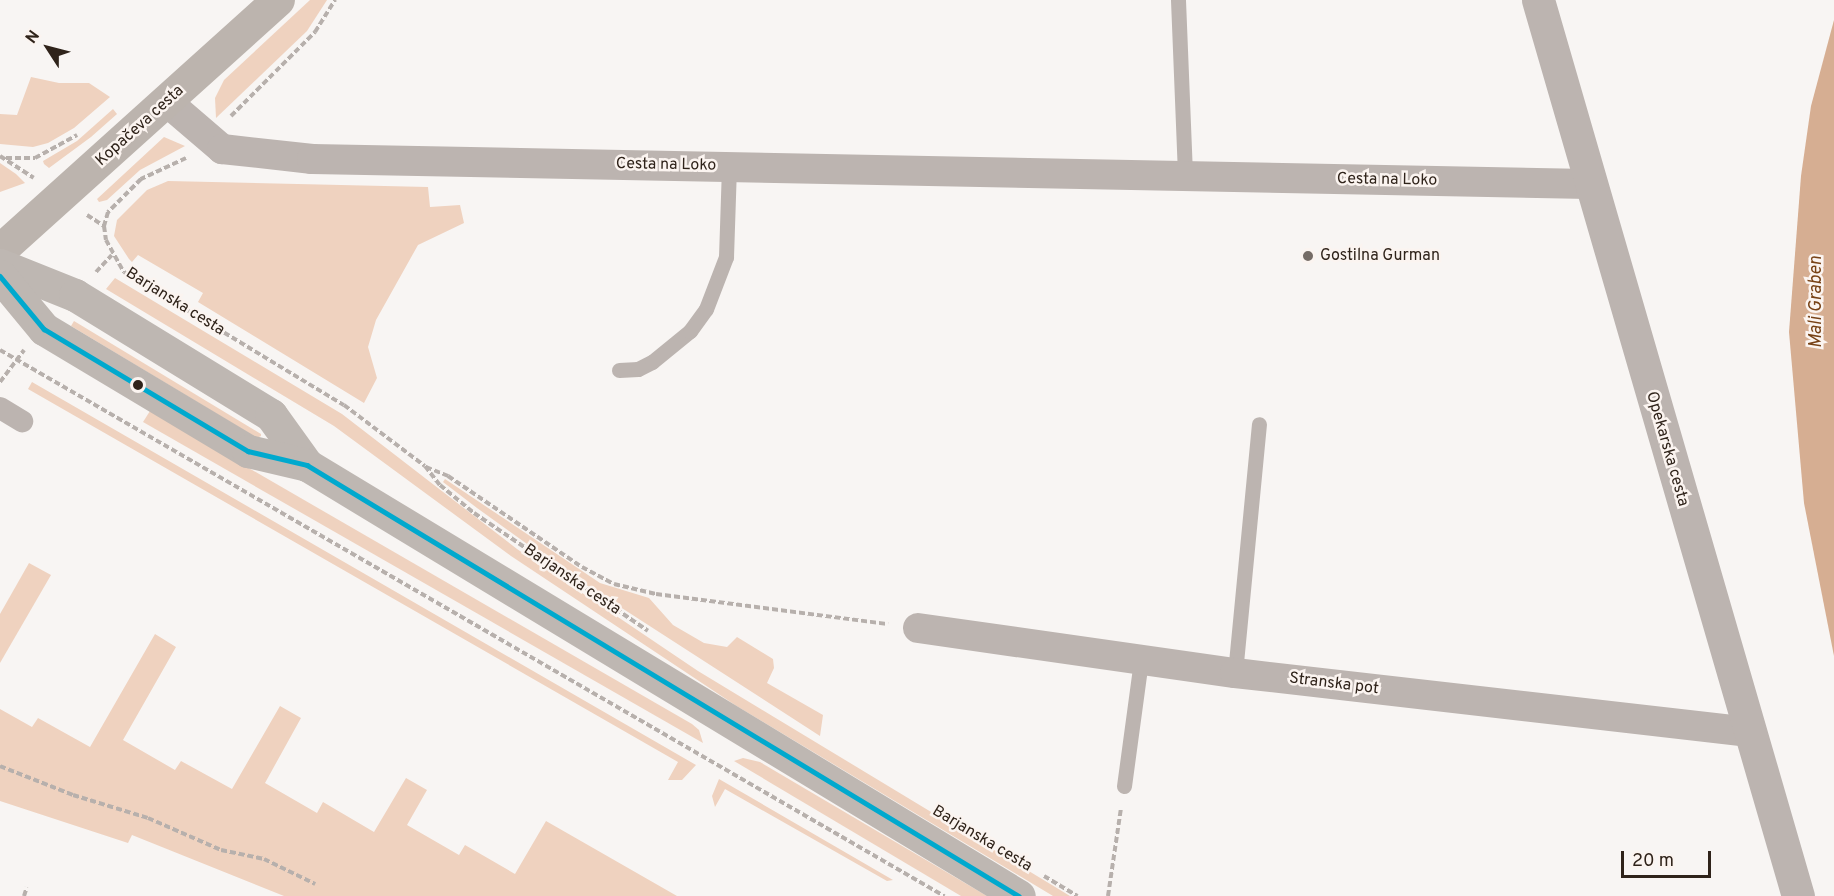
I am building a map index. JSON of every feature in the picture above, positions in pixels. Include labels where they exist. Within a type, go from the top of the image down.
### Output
[{"type":"main road","name":"Kopačeva cesta","points":[[0,250],[278,0]]},
{"type":"main road","name":"Barjanska cesta","points":[[0,266],[75,295],[271,415],[307,465]]},
{"type":"main road","name":"Barjanska cesta","points":[[0,276],[44,329],[248,451],[307,465],[1028,884]]},
{"type":"street","name":"Opekarska cesta","points":[[1538,0],[1589,184],[1798,896]]},
{"type":"street","name":"Cesta na Loko","points":[[166,101],[207,140],[235,153],[312,159],[1589,184]]},
{"type":"street","points":[[0,408],[22,421]]},
{"type":"street","name":"Stranska pot","points":[[918,628],[1235,673],[1750,732]]},
{"type":"lane","points":[[1178,0],[1185,177]]},
{"type":"lane","points":[[619,370],[638,369],[652,362],[690,331],[706,309],[726,257],[729,166]]},
{"type":"lane","points":[[1235,673],[1259,424]]},
{"type":"lane","points":[[1124,786],[1141,660]]},
{"type":"path","points":[[227,121],[315,32],[335,0]]},
{"type":"path","points":[[0,156],[35,158],[85,128]]},
{"type":"path","name":"Barjanska cesta","points":[[194,154],[141,179],[113,206],[104,226],[112,255],[124,272],[344,405],[426,466],[440,485],[474,513],[649,632]]},
{"type":"path","points":[[93,276],[112,255]]},
{"type":"path","points":[[0,350],[944,896]]},
{"type":"path","points":[[0,382],[16,359]]},
{"type":"path","points":[[426,466],[448,476],[603,579],[656,594],[918,628]]},
{"type":"path","points":[[0,766],[73,795],[148,818],[221,850],[264,859],[315,884]]},
{"type":"path","points":[[1108,896],[1124,786]]},
{"type":"path","name":"Barjanska cesta","points":[[1028,884],[1077,896]]},
{"type":"path","points":[[24,896],[27,887]]},
{"type":"shaded area","points":[[310,0],[327,0],[307,31],[216,118],[215,98],[224,80]]},
{"type":"shaded area","points":[[31,77],[59,83],[89,83],[110,97],[74,128],[48,143],[33,147],[0,144],[0,114],[17,115]]},
{"type":"shaded area","points":[[113,109],[117,114],[91,137],[49,168],[44,164],[43,161],[77,141]]},
{"type":"shaded area","points":[[164,137],[185,146],[140,170],[107,200],[99,202],[97,199]]},
{"type":"shaded area","points":[[0,163],[16,174],[25,183],[0,192]]},
{"type":"shaded area","points":[[168,181],[428,187],[430,207],[460,205],[464,223],[418,245],[376,320],[368,347],[377,378],[364,403],[198,302],[203,293],[138,255],[132,262],[129,259],[114,236],[117,220],[147,190]]},
{"type":"shaded area","points":[[115,278],[342,414],[517,549],[698,671],[1070,896],[1053,896],[735,705],[511,556],[334,426],[106,289]]},
{"type":"shaded area","points":[[74,321],[261,436],[257,438],[71,326]]},
{"type":"shaded area","points":[[32,382],[696,765],[682,780],[668,780],[678,762],[28,389]]},
{"type":"shaded area","points":[[150,411],[692,724],[699,730],[703,743],[143,422]]},
{"type":"shaded area","points":[[445,479],[600,583],[649,598],[673,625],[704,643],[727,647],[737,637],[773,659],[774,668],[767,683],[823,715],[820,736],[566,572],[443,482]]},
{"type":"shaded area","points":[[29,563],[51,575],[0,663],[0,614]]},
{"type":"shaded area","points":[[155,634],[176,647],[123,740],[175,770],[181,761],[232,789],[280,706],[301,718],[265,783],[317,813],[323,802],[374,832],[406,778],[427,790],[407,825],[459,855],[465,845],[515,874],[546,821],[677,896],[284,896],[132,835],[128,843],[0,801],[0,709],[32,727],[38,718],[90,747]]},
{"type":"shaded area","points":[[743,758],[760,762],[987,896],[961,896],[734,761]]},
{"type":"shaded area","points":[[719,779],[893,880],[887,881],[725,789],[715,807],[712,796]]},
{"type":"water","name":"Mali Graben","points":[[1834,20],[1834,656],[1804,503],[1789,332],[1801,176],[1811,106]]},
{"type":"transit line","points":[[0,276],[44,329],[248,451],[307,465],[1019,896]]},
{"type":"place","name":"Gostilna Gurman","points":[[1308,256]]}]
